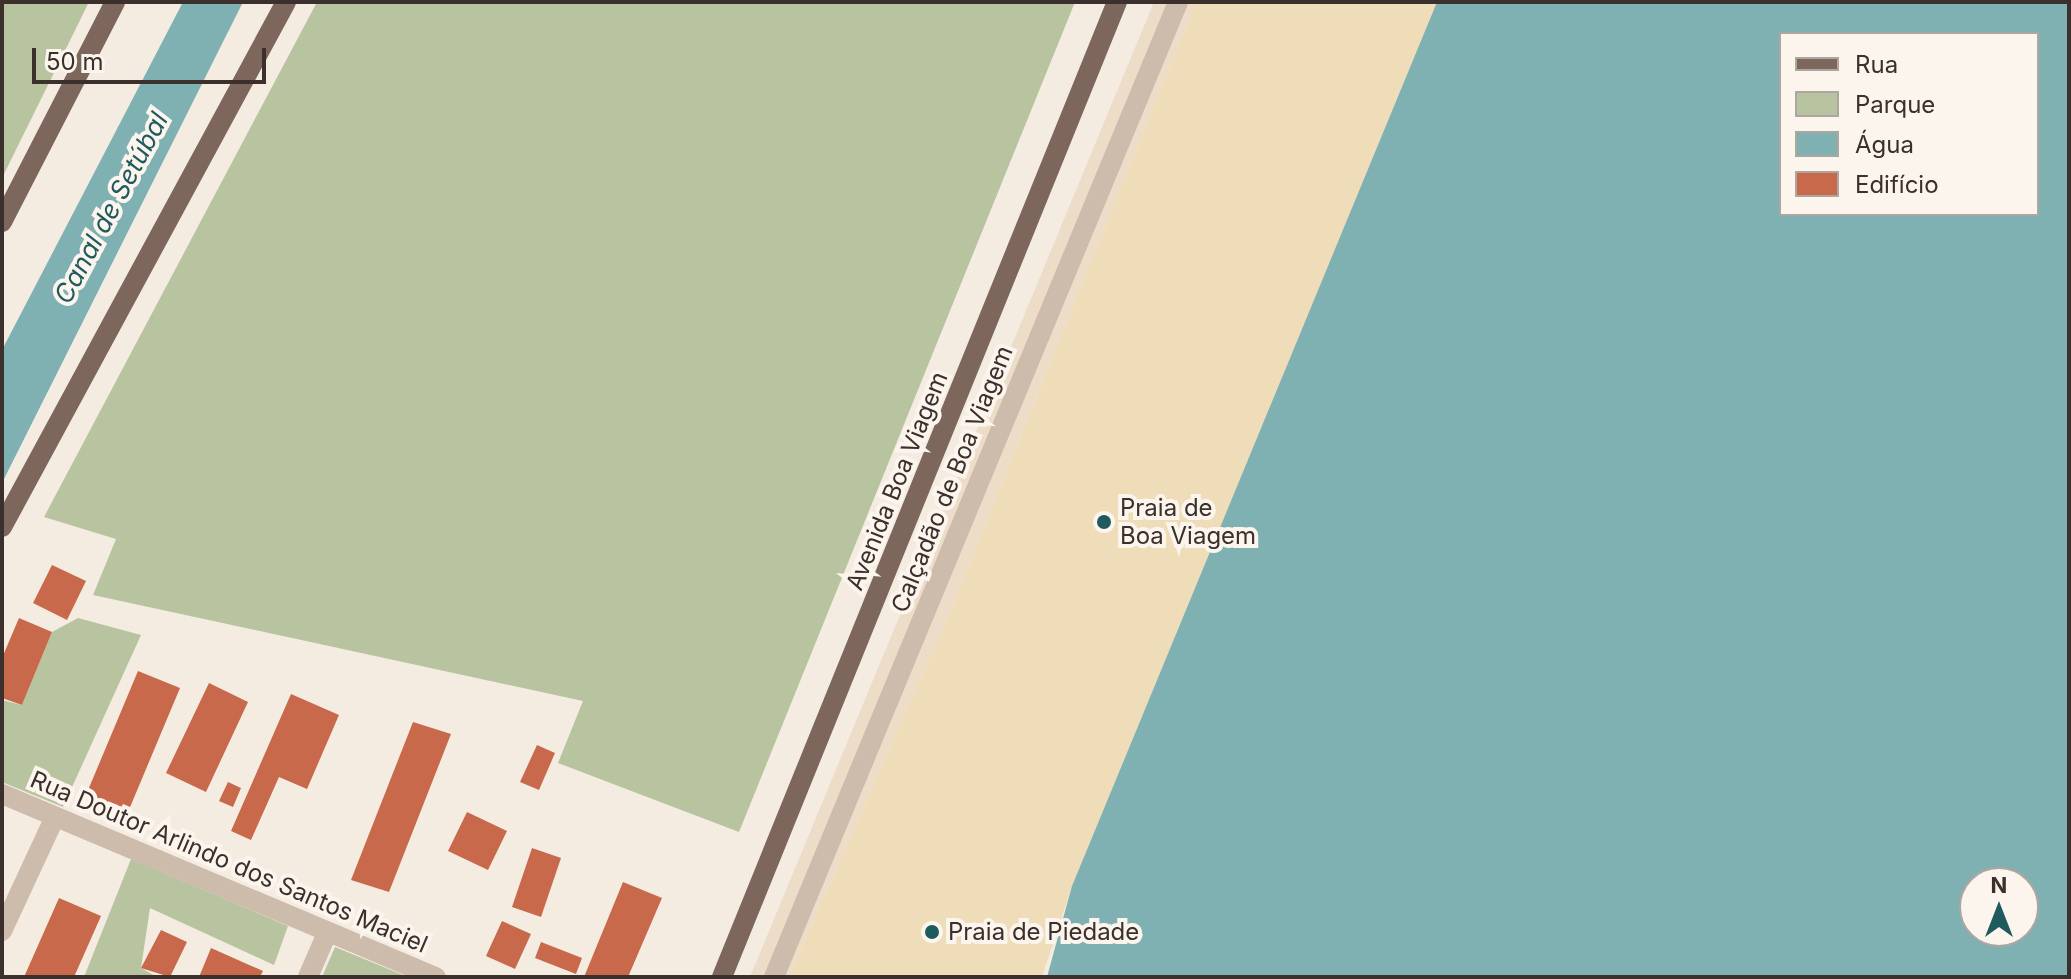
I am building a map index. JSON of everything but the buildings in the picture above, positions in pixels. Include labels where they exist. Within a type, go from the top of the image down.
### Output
[{"type":"main road","points":[[2,222],[115,2]]},
{"type":"main road","points":[[2,527],[286,2]]},
{"type":"main road","name":"Avenida Boa Viagem","points":[[722,977],[1117,2]]},
{"type":"street","name":"Calçadão de Boa Viagem","points":[[774,977],[1178,2]]},
{"type":"street","name":"Rua Doutor Arlindo dos Santos Maciel","points":[[2,794],[436,977]]},
{"type":"street","points":[[2,931],[55,817]]},
{"type":"street","points":[[308,977],[327,933]]},
{"type":"green space","points":[[2,2],[89,2],[2,178]]},
{"type":"green space","points":[[317,2],[1075,2],[739,832],[558,763],[583,701],[93,595],[116,539],[44,517]]},
{"type":"green space","points":[[78,618],[141,635],[63,807],[2,782],[2,700],[22,705],[52,632]]},
{"type":"green space","points":[[131,859],[288,926],[274,965],[150,908],[141,968],[157,977],[84,977]]},
{"type":"green space","points":[[335,947],[408,977],[322,977]]},
{"type":"sand","name":"Praia de Boa Viagem","points":[[1196,2],[1437,2],[1072,886],[1042,977],[789,977],[951,609]]},
{"type":"shaded area","points":[[1154,2],[1196,2],[951,609],[789,977],[750,977]]},
{"type":"water","name":"Canal de Setúbal","points":[[183,2],[243,2],[2,483],[2,350]]},
{"type":"water","points":[[1437,2],[2069,2],[2069,977],[1047,977],[1072,886]]},
{"type":"place","name":"Praia de Boa Viagem","points":[[1104,522]]},
{"type":"place","name":"Praia de Piedade","points":[[932,932]]}]
